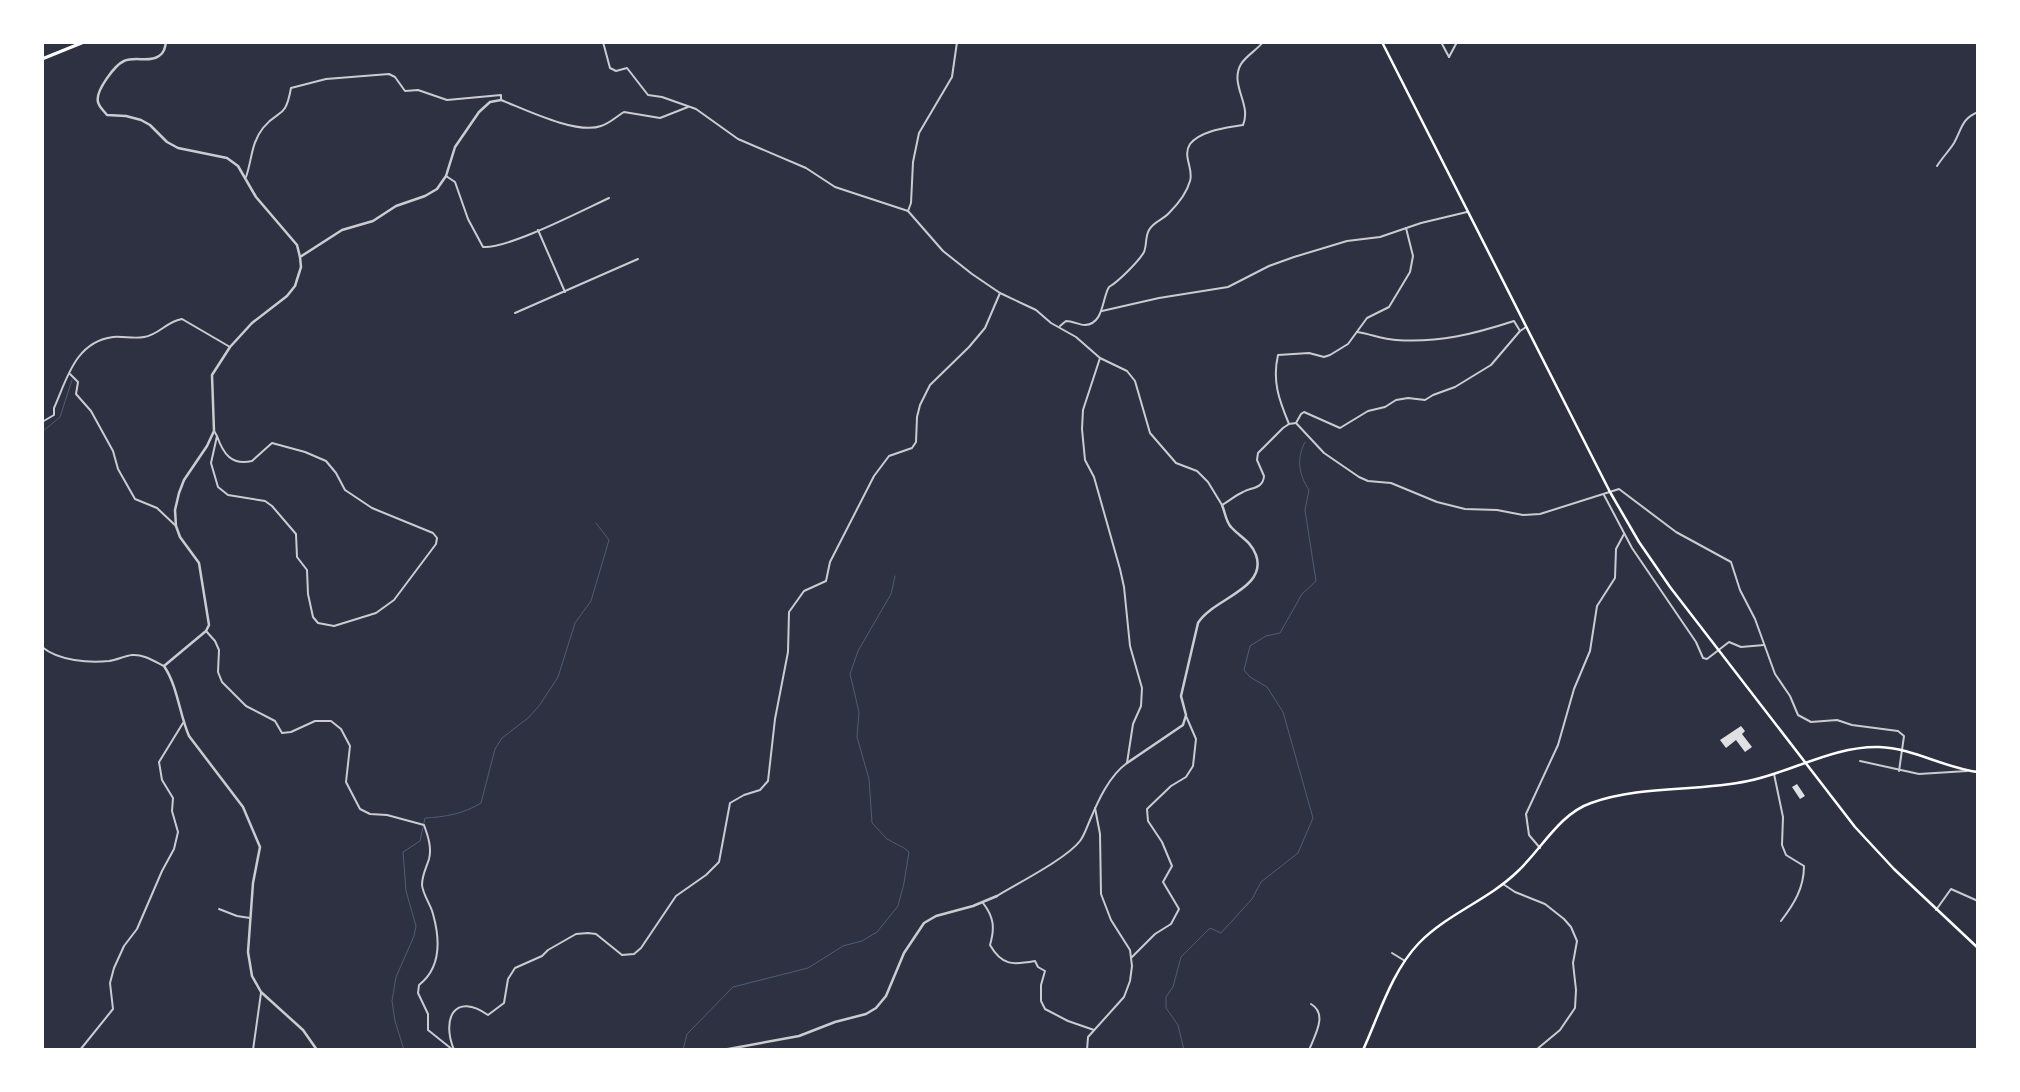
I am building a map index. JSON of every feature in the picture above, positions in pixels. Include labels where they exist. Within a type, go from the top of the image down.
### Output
[{"type":"highway","points":[[42,59],[84,42]]},
{"type":"main road","points":[[1382,42],[1610,492],[1670,588],[1872,847],[1978,948]]},
{"type":"main road","points":[[1363,1050],[1405,962],[1426,937],[1503,884],[1571,814],[1590,804],[1666,789],[1746,782],[1855,749],[1878,747],[1904,751],[1978,772]]},
{"type":"street","points":[[164,666],[206,631],[209,615],[199,563],[180,537],[176,526],[175,510],[178,493],[184,480],[207,446],[214,430],[212,375],[230,347],[252,323],[287,296],[295,286],[301,267],[297,245],[256,197],[246,177],[227,158],[178,148],[167,142],[150,125],[141,120],[126,116],[107,115],[98,104],[97,99],[103,84],[114,69],[125,60],[158,57],[164,51],[166,42]]},
{"type":"street","points":[[603,42],[610,68],[613,70],[627,68],[648,95],[662,97],[700,111],[738,139],[806,168],[835,187],[908,211],[943,251],[1000,293],[1036,310],[1051,323],[1076,336],[1100,358],[1121,366],[1132,376],[1150,434],[1176,463],[1197,471],[1208,482],[1222,505],[1231,527],[1252,545],[1256,555],[1257,567],[1251,581],[1216,605],[1198,623],[1181,696],[1186,715],[1196,739],[1194,766],[1186,777],[1171,786],[1147,809],[1148,821],[1162,842],[1172,866],[1163,882],[1179,909],[1171,924],[1155,934],[1132,957]]},
{"type":"street","points":[[908,211],[911,203],[914,156],[919,133],[952,77],[957,42]]},
{"type":"street","points":[[1060,326],[1066,321],[1087,325],[1093,322],[1102,311],[1109,287],[1121,280],[1143,254],[1148,230],[1159,219],[1168,215],[1189,183],[1192,174],[1187,150],[1191,144],[1198,138],[1222,128],[1243,124],[1246,109],[1238,86],[1239,70],[1247,57],[1264,42]]},
{"type":"street","points":[[1441,42],[1449,57],[1457,42]]},
{"type":"street","points":[[246,177],[255,141],[264,127],[282,114],[288,105],[292,88],[326,79],[388,74],[395,77],[405,91],[418,90],[447,100],[480,99],[494,94],[501,95],[501,100]]},
{"type":"street","points":[[300,257],[342,230],[373,221],[396,206],[429,194],[440,186],[446,176],[455,147],[479,112],[490,102],[501,100],[553,121],[583,127],[603,126],[624,112],[660,118],[690,107]]},
{"type":"street","points":[[1937,166],[1954,142],[1960,124],[1978,112]]},
{"type":"street","points":[[446,176],[455,182],[468,219],[482,247],[492,248],[538,230],[609,198]]},
{"type":"street","points":[[1102,311],[1160,298],[1228,287],[1288,259],[1347,241],[1380,237],[1467,212]]},
{"type":"street","points":[[1289,424],[1278,398],[1275,383],[1278,355],[1309,353],[1324,357],[1348,344],[1367,318],[1389,307],[1410,272],[1413,256],[1406,228]]},
{"type":"street","points":[[538,230],[564,292]]},
{"type":"street","points":[[515,313],[638,259]]},
{"type":"street","points":[[453,1050],[448,1036],[447,1024],[450,1016],[461,1008],[468,1006],[488,1015],[504,1004],[508,979],[515,968],[529,963],[558,944],[582,932],[596,934],[622,956],[634,954],[641,948],[676,896],[706,875],[718,862],[730,803],[744,795],[760,790],[768,781],[775,719],[788,652],[788,620],[792,606],[804,591],[826,581],[830,562],[874,476],[889,456],[912,448],[916,442],[917,417],[920,405],[930,385],[970,347],[985,328],[1000,293]]},
{"type":"street","points":[[42,422],[54,414],[54,408],[76,358],[83,350],[112,337],[143,338],[155,335],[176,320],[186,320],[230,347]]},
{"type":"street","points":[[1357,332],[1398,340],[1450,339],[1490,330],[1514,321],[1520,330]]},
{"type":"street","points":[[1222,505],[1244,491],[1262,484],[1264,476],[1256,460],[1258,453],[1289,424],[1296,423],[1304,412],[1340,428],[1368,412],[1385,407],[1396,400],[1408,398],[1426,400],[1433,395],[1456,387],[1491,365],[1520,330],[1526,327]]},
{"type":"street","points":[[1100,358],[1083,410],[1082,429],[1085,460],[1094,477],[1124,587],[1130,646],[1142,688],[1141,706],[1133,724],[1127,763]]},
{"type":"street","points":[[69,374],[78,382],[76,394],[91,411],[114,451],[118,468],[128,482],[131,494],[141,502],[158,508],[176,526]]},
{"type":"street","points":[[1296,423],[1324,453],[1359,477],[1368,481],[1391,483],[1449,505],[1532,515],[1551,512],[1619,489],[1676,532],[1731,562],[1740,590],[1775,674],[1801,717],[1811,722],[1837,720],[1852,725],[1898,731],[1904,736],[1904,751],[1899,771]]},
{"type":"street","points":[[214,430],[218,436],[222,451],[233,459],[252,461],[268,445],[277,443],[326,461],[336,473],[344,490],[372,508],[433,533],[437,538],[436,544],[394,600],[376,613],[334,626],[318,623],[313,617],[307,570],[297,557],[296,534],[272,506],[265,501],[228,494],[218,487],[212,463],[218,436]]},
{"type":"street","points":[[1604,494],[1624,534],[1660,591],[1696,642],[1703,658],[1707,659],[1729,642],[1741,647],[1764,645]]},
{"type":"street","points":[[1540,848],[1529,835],[1526,814],[1558,745],[1574,689],[1590,651],[1597,606],[1615,578],[1616,549],[1624,534]]},
{"type":"street","points":[[206,631],[215,641],[219,650],[218,672],[222,682],[246,706],[275,720],[282,733],[291,732],[322,720],[331,721],[341,729],[350,746],[351,754],[346,782],[360,809],[370,814],[387,815],[424,826],[430,848],[423,874],[422,888],[433,914],[438,939],[436,962],[428,978],[419,985],[418,993],[428,1014],[428,1030],[453,1050]]},
{"type":"street","points":[[42,648],[61,656],[86,661],[108,661],[131,655],[140,655],[164,666],[171,676],[183,723],[195,746],[242,807],[260,848],[253,883],[250,918],[249,963],[252,976],[261,992],[303,1030],[317,1050]]},
{"type":"street","points":[[724,1050],[799,1036],[835,1022],[866,1014],[876,1008],[886,996],[904,953],[924,923],[936,916],[983,903],[997,896],[1078,844],[1095,808],[1117,771],[1179,729],[1183,725],[1186,715]]},
{"type":"street","points":[[80,1050],[113,1009],[110,983],[114,968],[124,946],[137,929],[162,871],[174,849],[178,832],[172,810],[173,798],[162,780],[159,762],[183,723]]},
{"type":"street","points":[[1860,761],[1919,774],[1970,771]]},
{"type":"street","points":[[1774,774],[1782,817],[1782,845],[1786,855],[1804,866],[1804,876],[1796,902],[1781,921]]},
{"type":"street","points":[[1087,1050],[1086,1041],[1124,997],[1130,981],[1132,957],[1130,950],[1111,920],[1101,894],[1100,834],[1095,808]]},
{"type":"street","points":[[1503,884],[1515,892],[1546,904],[1571,927],[1577,941],[1573,964],[1576,990],[1575,1008],[1560,1030],[1536,1050]]},
{"type":"street","points":[[1936,910],[1951,888],[1978,901]]},
{"type":"street","points":[[983,903],[991,914],[994,933],[990,945],[996,956],[1006,963],[1021,964],[1035,961],[1038,967],[1045,971],[1041,985],[1041,1001],[1045,1009],[1068,1021],[1094,1030]]},
{"type":"street","points":[[219,909],[237,916],[250,918]]},
{"type":"street","points":[[1392,953],[1405,962]]},
{"type":"street","points":[[253,1050],[261,992]]},
{"type":"street","points":[[1309,1050],[1319,1024],[1320,1015],[1318,1010],[1310,1004]]},
{"type":"building","points":[[1741,726],[1745,731],[1742,734],[1752,747],[1745,752],[1736,740],[1726,748],[1720,740]]},
{"type":"building","points":[[1797,784],[1805,796],[1800,799],[1792,787]]},
{"type":"waterway","points":[[42,432],[60,417],[72,380]]},
{"type":"waterway","points":[[1184,1050],[1178,1025],[1166,1008],[1166,997],[1173,987],[1181,957],[1210,928],[1221,933],[1252,899],[1261,882],[1298,853],[1313,818],[1283,712],[1267,687],[1250,677],[1244,670],[1250,646],[1266,636],[1280,633],[1302,594],[1316,581],[1305,510],[1309,490],[1303,479],[1300,467],[1300,455],[1305,442]]},
{"type":"waterway","points":[[404,1050],[395,1021],[392,1001],[396,977],[414,936],[416,926],[406,891],[403,852],[420,841],[425,818],[454,814],[481,803],[495,749],[502,738],[528,718],[539,706],[558,677],[575,623],[591,601],[609,540],[596,523]]},
{"type":"waterway","points":[[683,1050],[687,1034],[733,987],[808,968],[843,946],[862,941],[877,932],[898,906],[909,852],[887,839],[872,823],[869,779],[857,737],[859,712],[850,674],[858,651],[891,594],[895,576]]}]
